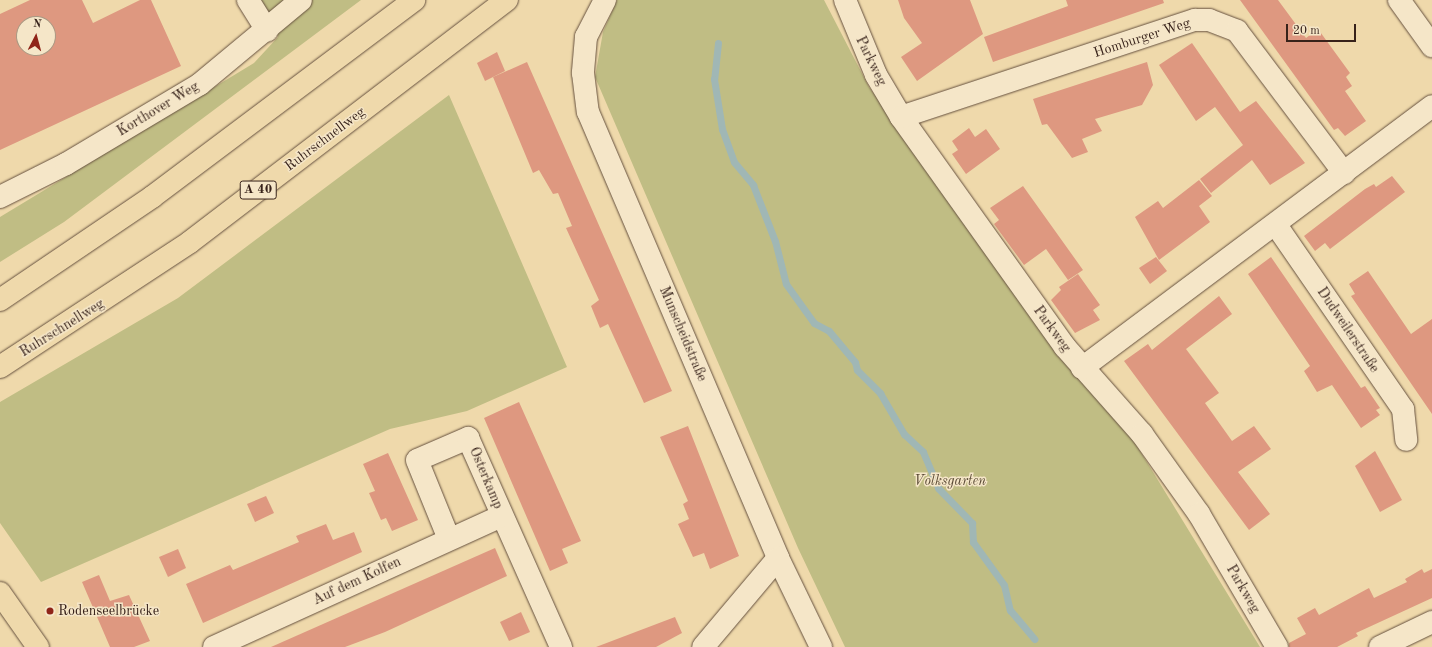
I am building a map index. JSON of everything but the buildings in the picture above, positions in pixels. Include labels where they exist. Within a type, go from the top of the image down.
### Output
[{"type":"main road","points":[[0,300],[145,201],[414,0]]},
{"type":"main road","name":"Ruhrschnellweg","points":[[0,367],[190,242],[507,0]]},
{"type":"main road","points":[[0,593],[38,647]]},
{"type":"street","points":[[248,0],[267,30]]},
{"type":"street","name":"Korthover Weg","points":[[0,197],[66,164],[200,84],[267,30],[301,0]]},
{"type":"street","name":"Munscheidstraße","points":[[605,0],[586,36],[583,73],[588,112],[778,558],[821,647]]},
{"type":"street","name":"Parkweg","points":[[845,0],[876,75],[901,117],[1082,368],[1142,434],[1199,514],[1277,647]]},
{"type":"street","points":[[1399,0],[1432,46]]},
{"type":"street","name":"Homburger Weg","points":[[901,117],[1195,20],[1209,20],[1237,31],[1344,173]]},
{"type":"street","points":[[1082,368],[1276,225],[1432,106]]},
{"type":"street","name":"Dudweilerstraße","points":[[1276,225],[1403,409],[1406,440]]},
{"type":"street","name":"Osterkamp","points":[[449,538],[417,460],[468,438],[561,647]]},
{"type":"street","name":"Auf dem Kolfen","points":[[214,647],[449,538],[502,516]]},
{"type":"street","points":[[703,647],[778,558]]},
{"type":"street","points":[[1380,647],[1432,622]]},
{"type":"green space","points":[[260,0],[361,0],[64,222],[0,262],[0,217],[254,63],[278,37]]},
{"type":"green space","name":"Volksgarten","points":[[617,0],[824,0],[869,87],[1134,441],[1260,647],[845,647],[798,548],[595,77],[603,32]]},
{"type":"green space","points":[[449,95],[567,367],[467,411],[390,429],[41,582],[0,523],[0,402],[178,298]]},
{"type":"waterway","points":[[718,43],[714,79],[722,129],[734,162],[753,185],[775,241],[786,284],[814,323],[829,331],[855,362],[857,370],[880,393],[904,434],[923,452],[938,488],[972,523],[973,542],[1004,585],[1010,610],[1034,639]]},
{"type":"place","name":"Rodenseelbrücke","points":[[50,611]]}]
